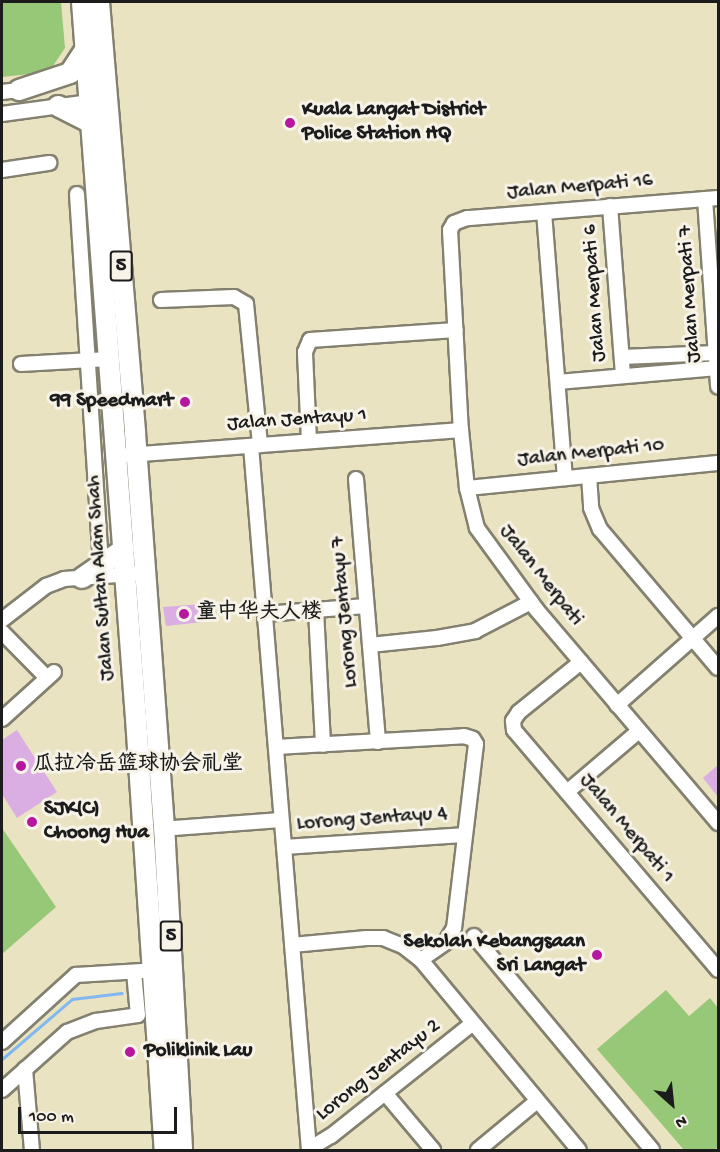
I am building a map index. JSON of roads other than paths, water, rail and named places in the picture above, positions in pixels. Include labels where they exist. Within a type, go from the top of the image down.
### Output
[{"type":"highway","name":"Jalan Sultan Alam Shah","points":[[82,2],[86,50],[97,79]]},
{"type":"highway","name":"Jalan Sultan Alam Shah","points":[[99,2],[97,79],[137,454],[135,574],[146,723],[166,856],[182,1150]]},
{"type":"highway","points":[[10,91],[70,73],[86,50]]},
{"type":"highway","name":"Jalan Sultan Alam Shah","points":[[99,101],[91,123],[124,549],[135,574]]},
{"type":"highway","points":[[58,106],[91,123]]},
{"type":"highway","points":[[82,578],[124,549]]},
{"type":"highway","name":"Jalan Sultan Alam Shah","points":[[146,723],[144,971],[165,1150]]},
{"type":"street","points":[[10,91],[97,79]]},
{"type":"street","points":[[2,114],[99,101]]},
{"type":"street","points":[[2,170],[49,163]]},
{"type":"street","points":[[76,194],[101,565]]},
{"type":"street","name":"Jalan Merpati 16","points":[[450,230],[454,223],[466,218],[712,198]]},
{"type":"street","name":"Jalan Merpati 7","points":[[712,198],[718,387]]},
{"type":"street","name":"Jalan Merpati 6","points":[[610,206],[623,376]]},
{"type":"street","points":[[544,212],[566,478]]},
{"type":"street","name":"Jalan Merpati","points":[[450,230],[460,430],[467,488],[477,528],[531,602],[718,823]]},
{"type":"street","points":[[160,300],[234,297],[246,304],[265,614],[309,1150]]},
{"type":"street","points":[[309,441],[305,352],[310,340],[456,330]]},
{"type":"street","points":[[622,357],[716,353]]},
{"type":"street","points":[[21,364],[109,359]]},
{"type":"street","points":[[558,382],[717,368]]},
{"type":"street","name":"Jalan Jentayu 1","points":[[117,456],[460,430]]},
{"type":"street","name":"Jalan Merpati 10","points":[[467,488],[718,463]]},
{"type":"street","points":[[589,476],[591,508],[600,529],[718,668]]},
{"type":"street","name":"Lorong Jentayu 7","points":[[356,479],[378,742]]},
{"type":"street","points":[[2,620],[46,586],[64,579],[135,574]]},
{"type":"street","points":[[370,645],[437,638],[475,631],[531,602]]},
{"type":"street","points":[[265,614],[366,606]]},
{"type":"street","points":[[316,610],[323,745]]},
{"type":"street","points":[[617,705],[718,616]]},
{"type":"street","points":[[2,632],[51,675],[2,719]]},
{"type":"street","name":"Jalan Merpati 1","points":[[581,662],[519,711],[513,720],[514,730],[718,970]]},
{"type":"street","points":[[567,792],[639,730]]},
{"type":"street","points":[[276,747],[464,736],[472,739],[477,747],[464,835],[454,928],[445,944],[421,960]]},
{"type":"street","points":[[174,828],[281,820]]},
{"type":"street","name":"Lorong Jentayu 4","points":[[284,847],[464,835]]},
{"type":"street","points":[[474,936],[651,1150]]},
{"type":"street","points":[[292,945],[383,938],[403,946],[421,960],[579,1150]]},
{"type":"street","points":[[2,1042],[76,975],[144,971],[138,1015],[96,1021],[67,1032],[2,1090]]},
{"type":"street","name":"Lorong Jentayu 2","points":[[309,1150],[331,1136],[473,1023]]},
{"type":"street","points":[[26,1069],[32,1150]]},
{"type":"street","points":[[385,1093],[433,1150]]},
{"type":"street","points":[[478,1150],[537,1101]]},
{"type":"waterway","points":[[2,1059],[72,999],[122,993]]},
{"type":"place","name":"Kuala Langat District Police Station HQ","points":[[290,123]]},
{"type":"place","name":"99 Speedmart","points":[[185,402]]},
{"type":"place","name":"童中华夫人楼","points":[[184,614]]},
{"type":"place","name":"瓜拉冷岳篮球协会礼堂","points":[[21,766]]},
{"type":"place","name":"SJK(C) Choong Hua","points":[[32,822]]},
{"type":"place","name":"Sekolah Kebangsaan Sri Langat","points":[[597,955]]},
{"type":"place","name":"Poliklinik Lau","points":[[130,1052]]}]
